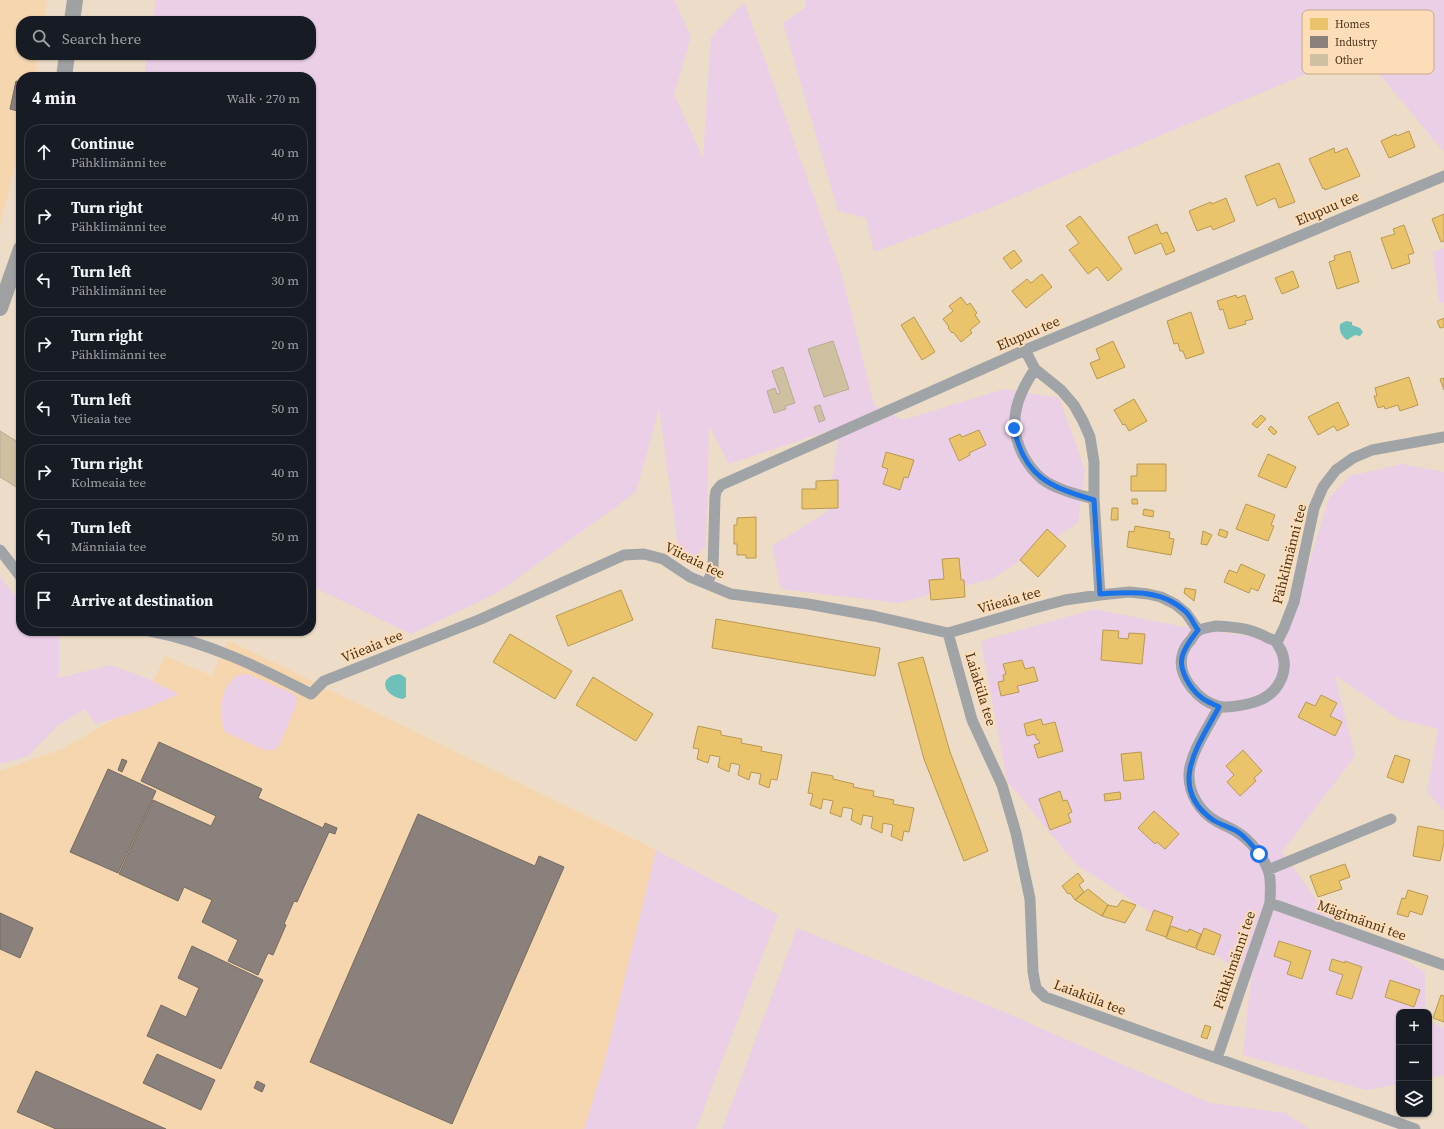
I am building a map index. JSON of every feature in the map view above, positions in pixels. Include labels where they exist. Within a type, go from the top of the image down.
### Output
[{"type":"main road","points":[[73,16],[75,0]]},
{"type":"main road","points":[[65,72],[66,60]]},
{"type":"main road","points":[[0,308],[16,263]]},
{"type":"street","name":"Elupuu tee","points":[[707,584],[713,569],[715,497],[716,491],[721,485],[1025,350],[1444,176]]},
{"type":"street","points":[[1025,350],[1035,369],[1062,390],[1074,405],[1090,437],[1094,462],[1094,500],[1100,594]]},
{"type":"street","points":[[1035,369],[1026,382],[1018,401],[1014,428],[1017,444],[1030,468],[1043,480],[1068,492],[1094,500]]},
{"type":"street","name":"Pähklimänni tee","points":[[1277,642],[1294,602],[1314,508],[1323,487],[1336,470],[1353,458],[1372,450],[1444,437]]},
{"type":"street","points":[[0,550],[16,571]]},
{"type":"street","name":"Viieaia tee","points":[[174,636],[234,657],[311,694],[324,681],[481,619],[624,555],[644,554],[663,559],[690,577],[731,594],[808,604],[874,616],[948,633],[1065,600],[1100,594],[1129,592],[1161,597],[1175,604],[1186,613],[1198,630]]},
{"type":"street","points":[[1216,626],[1239,627],[1262,634],[1277,642],[1284,664],[1283,675],[1271,694],[1260,701],[1248,704],[1219,707],[1202,698],[1186,680],[1182,667],[1182,656],[1188,643],[1198,630],[1216,626]]},
{"type":"street","name":"Laiaküla tee","points":[[948,633],[972,720],[1002,785],[1016,833],[1030,899],[1033,972],[1036,988],[1045,998],[1415,1129]]},
{"type":"street","name":"Pähklimänni tee","points":[[1217,1058],[1270,903],[1268,870],[1259,854],[1249,841],[1238,832],[1214,820],[1204,812],[1196,803],[1191,791],[1188,775],[1193,756],[1219,707]]},
{"type":"street","points":[[1268,870],[1391,819]]},
{"type":"street","name":"Mägimänni tee","points":[[1270,903],[1444,965]]},
{"type":"shaded area","points":[[0,0],[47,0],[45,16],[16,16],[16,60],[38,60],[36,72],[16,72],[16,160],[0,226]]},
{"type":"shaded area","points":[[156,0],[674,0],[691,36],[674,94],[703,158],[711,37],[744,2],[841,272],[874,405],[903,420],[1004,389],[1059,398],[1085,470],[1078,523],[992,579],[898,603],[781,589],[772,546],[827,512],[840,427],[729,464],[709,425],[706,545],[692,561],[678,545],[659,409],[636,492],[497,593],[411,634],[316,588],[316,72],[145,72],[146,60],[316,60],[316,16],[154,16]]},
{"type":"shaded area","points":[[806,0],[1444,0],[1444,152],[1379,74],[1434,74],[1434,10],[1302,10],[1302,74],[1306,74],[983,211],[874,252],[866,218],[838,211],[783,23],[806,7]]},
{"type":"shaded area","points":[[1444,248],[1444,303],[1439,302],[1433,252]]},
{"type":"shaded area","points":[[1402,464],[1444,472],[1444,811],[1427,792],[1438,729],[1398,719],[1335,675],[1355,756],[1282,852],[1324,911],[1425,972],[1425,1009],[1396,1009],[1396,1085],[1366,1090],[1243,1055],[1251,978],[1076,864],[1007,781],[981,641],[1095,609],[1179,626],[1285,641],[1329,498],[1350,476]]},
{"type":"shaded area","points":[[0,577],[16,597],[16,636],[59,637],[59,678],[110,665],[141,676],[179,694],[145,709],[96,724],[85,709],[57,726],[28,756],[0,764]]},
{"type":"shaded area","points":[[228,640],[656,850],[604,1064],[584,1129],[0,1129],[0,771],[62,749],[144,702],[165,656],[212,676]]},
{"type":"shaded area","points":[[248,674],[292,693],[297,697],[296,706],[279,746],[274,750],[264,750],[223,731],[221,704],[225,690],[230,682],[238,675]]},
{"type":"shaded area","points":[[656,850],[778,915],[696,1129],[584,1129],[604,1064]]},
{"type":"shaded area","points":[[797,928],[1002,1011],[1210,1103],[1286,1113],[1309,1129],[722,1129]]},
{"type":"shaded area","points":[[1432,1022],[1444,1028],[1444,1075],[1432,1077]]},
{"type":"water","points":[[1346,321],[1352,322],[1352,325],[1360,328],[1363,332],[1360,336],[1355,335],[1347,340],[1343,336],[1340,331],[1340,324]]},
{"type":"water","points":[[400,674],[406,678],[406,697],[403,699],[391,694],[385,686],[388,678]]},
{"type":"building: Homes","points":[[1409,131],[1415,147],[1389,158],[1381,141],[1396,134],[1397,136]]},
{"type":"building: Homes","points":[[1334,148],[1335,153],[1347,148],[1360,176],[1325,190],[1324,188],[1323,189],[1309,159]]},
{"type":"building: Homes","points":[[1279,163],[1295,202],[1279,208],[1275,198],[1257,206],[1245,176]]},
{"type":"building: Homes","points":[[1226,198],[1235,221],[1213,230],[1211,226],[1197,231],[1189,211]]},
{"type":"building: Homes","points":[[1444,214],[1444,241],[1441,242],[1432,219]]},
{"type":"building: Homes","points":[[1080,216],[1122,269],[1108,281],[1097,267],[1088,274],[1069,250],[1079,243],[1066,226]]},
{"type":"building: Homes","points":[[1157,224],[1161,234],[1167,232],[1175,251],[1166,255],[1161,243],[1135,254],[1128,237]]},
{"type":"building: Homes","points":[[1404,225],[1414,253],[1408,255],[1410,263],[1392,269],[1381,238],[1395,234],[1393,229]]},
{"type":"building: Homes","points":[[1014,250],[1022,261],[1011,269],[1003,258]]},
{"type":"building: Homes","points":[[1350,251],[1359,282],[1337,289],[1329,262],[1335,260],[1334,256]]},
{"type":"building: Homes","points":[[1293,271],[1299,287],[1282,294],[1275,278]]},
{"type":"building: Homes","points":[[1042,274],[1052,287],[1026,308],[1012,291],[1027,279],[1031,283]]},
{"type":"building: Homes","points":[[1236,295],[1237,298],[1245,295],[1253,319],[1245,321],[1246,324],[1229,329],[1223,309],[1220,310],[1217,301]]},
{"type":"building: Homes","points":[[961,297],[967,305],[970,303],[977,313],[975,315],[980,322],[970,330],[972,333],[961,342],[948,328],[949,327],[943,319],[953,311],[949,306]]},
{"type":"building: Homes","points":[[1191,312],[1204,353],[1186,359],[1183,351],[1180,351],[1178,343],[1174,344],[1167,321]]},
{"type":"building: Homes","points":[[914,317],[935,352],[922,360],[901,325]]},
{"type":"building: Homes","points":[[1444,318],[1444,327],[1440,328],[1437,321]]},
{"type":"building: Homes","points":[[1113,341],[1125,367],[1097,379],[1090,363],[1100,359],[1096,349]]},
{"type":"building: Homes","points":[[1409,377],[1418,405],[1400,411],[1398,405],[1385,409],[1384,406],[1378,408],[1374,396],[1377,396],[1375,388]]},
{"type":"building: Homes","points":[[1444,378],[1444,390],[1440,379]]},
{"type":"building: Homes","points":[[1134,399],[1147,421],[1129,431],[1125,424],[1123,425],[1114,410]]},
{"type":"building: Homes","points":[[1338,402],[1349,425],[1337,431],[1334,426],[1318,435],[1308,417]]},
{"type":"building: Homes","points":[[1261,415],[1266,419],[1257,428],[1252,424]]},
{"type":"building: Homes","points":[[1271,426],[1277,432],[1274,435],[1268,429]]},
{"type":"building: Homes","points":[[979,430],[986,445],[969,453],[970,455],[959,461],[949,439],[960,434],[962,437]]},
{"type":"building: Homes","points":[[886,452],[914,460],[908,478],[904,477],[900,490],[883,484],[888,469],[882,467]]},
{"type":"building: Homes","points":[[1268,454],[1296,467],[1286,488],[1258,476]]},
{"type":"building: Homes","points":[[1137,464],[1166,464],[1166,491],[1131,491],[1131,476],[1137,476]]},
{"type":"building: Homes","points":[[838,480],[838,508],[802,509],[802,489],[816,489],[816,481]]},
{"type":"building: Homes","points":[[1132,499],[1137,499],[1138,504],[1132,504]]},
{"type":"building: Homes","points":[[1246,504],[1275,515],[1271,525],[1274,526],[1268,541],[1236,529]]},
{"type":"building: Homes","points":[[1112,508],[1118,508],[1118,520],[1111,520]]},
{"type":"building: Homes","points":[[1144,509],[1154,511],[1153,517],[1143,515]]},
{"type":"building: Homes","points":[[756,517],[756,558],[746,558],[746,555],[737,555],[737,544],[734,544],[734,525],[737,525],[737,518]]},
{"type":"building: Homes","points":[[1135,526],[1170,532],[1169,538],[1174,539],[1171,555],[1127,547],[1129,531],[1134,532]]},
{"type":"building: Homes","points":[[1047,529],[1066,546],[1038,577],[1020,560]]},
{"type":"building: Homes","points":[[1220,529],[1228,532],[1226,538],[1218,535]]},
{"type":"building: Homes","points":[[1203,531],[1212,535],[1207,545],[1201,544]]},
{"type":"building: Homes","points":[[959,558],[961,580],[964,580],[965,597],[931,600],[929,580],[944,579],[942,559]]},
{"type":"building: Homes","points":[[1241,564],[1265,575],[1258,591],[1251,588],[1249,593],[1224,582],[1229,570],[1237,573]]},
{"type":"building: Homes","points":[[1185,588],[1196,590],[1194,601],[1184,593]]},
{"type":"building: Homes","points":[[621,590],[633,620],[568,646],[556,616]]},
{"type":"building: Homes","points":[[716,619],[880,648],[875,676],[712,648]]},
{"type":"building: Homes","points":[[1103,630],[1119,631],[1118,638],[1128,639],[1129,633],[1145,634],[1142,664],[1101,660]]},
{"type":"building: Homes","points":[[510,634],[572,671],[555,699],[493,662]]},
{"type":"building: Homes","points":[[923,657],[950,752],[988,851],[964,861],[924,759],[898,663]]},
{"type":"building: Homes","points":[[1022,660],[1025,669],[1034,667],[1038,681],[1017,686],[1019,692],[1001,696],[998,682],[1004,681],[1003,675],[1006,674],[1003,664]]},
{"type":"building: Homes","points":[[593,677],[653,714],[636,741],[576,705]]},
{"type":"building: Homes","points":[[1321,695],[1337,703],[1330,716],[1342,722],[1335,736],[1298,717],[1306,702],[1315,706]]},
{"type":"building: Homes","points":[[1041,719],[1043,725],[1055,722],[1063,751],[1038,758],[1034,745],[1040,743],[1035,734],[1027,736],[1024,724]]},
{"type":"building: Homes","points":[[698,726],[721,731],[721,735],[742,739],[741,743],[762,747],[761,751],[782,755],[777,780],[771,779],[769,788],[759,784],[761,774],[751,772],[749,780],[738,775],[740,765],[731,763],[729,772],[718,767],[720,757],[710,755],[708,763],[697,759],[699,749],[693,748]]},
{"type":"building: Homes","points":[[1243,750],[1262,771],[1254,778],[1256,781],[1240,796],[1227,782],[1234,775],[1226,766]]},
{"type":"building: Homes","points":[[1141,752],[1144,779],[1124,781],[1121,754]]},
{"type":"building: Homes","points":[[1395,755],[1410,760],[1403,783],[1387,777]]},
{"type":"building: Homes","points":[[812,772],[833,776],[833,779],[854,784],[853,787],[874,791],[873,796],[894,800],[893,804],[914,808],[909,832],[904,831],[902,841],[891,836],[893,825],[883,823],[882,833],[871,828],[873,817],[863,815],[861,825],[851,820],[853,809],[843,807],[841,817],[830,813],[833,801],[823,799],[821,809],[810,805],[813,794],[808,793]]},
{"type":"building: Homes","points":[[1060,791],[1063,801],[1067,800],[1072,812],[1068,814],[1071,822],[1050,830],[1039,799]]},
{"type":"building: Homes","points":[[1120,792],[1121,799],[1105,801],[1104,794]]},
{"type":"building: Homes","points":[[1154,811],[1179,834],[1165,849],[1157,842],[1155,844],[1138,828]]},
{"type":"building: Homes","points":[[1418,826],[1444,831],[1444,842],[1440,861],[1413,856]]},
{"type":"building: Homes","points":[[1345,864],[1350,877],[1339,881],[1342,889],[1318,897],[1310,876]]},
{"type":"building: Homes","points":[[1078,873],[1084,881],[1079,885],[1084,892],[1075,900],[1062,886]]},
{"type":"building: Homes","points":[[1088,889],[1108,905],[1102,916],[1075,900]]},
{"type":"building: Homes","points":[[1408,890],[1428,896],[1422,915],[1410,911],[1408,917],[1397,914],[1402,898],[1405,899]]},
{"type":"building: Homes","points":[[1122,900],[1136,905],[1125,923],[1102,916],[1108,905],[1117,907]]},
{"type":"building: Homes","points":[[1154,910],[1173,917],[1166,937],[1146,930]]},
{"type":"building: Homes","points":[[1171,926],[1188,932],[1189,929],[1201,934],[1195,948],[1166,938]]},
{"type":"building: Homes","points":[[1204,928],[1221,935],[1214,955],[1196,949]]},
{"type":"building: Homes","points":[[1279,941],[1311,951],[1302,979],[1287,974],[1291,962],[1274,956]]},
{"type":"building: Homes","points":[[1332,959],[1345,963],[1345,961],[1362,967],[1352,999],[1336,994],[1343,975],[1329,970]]},
{"type":"building: Homes","points":[[1390,980],[1420,990],[1414,1007],[1385,997]]},
{"type":"building: Homes","points":[[1441,995],[1444,996],[1444,1022],[1433,1018]]},
{"type":"building: Homes","points":[[1205,1025],[1211,1027],[1207,1039],[1201,1037]]},
{"type":"building: Industry","points":[[16,81],[16,111],[10,109]]},
{"type":"building: Industry","points":[[159,742],[262,789],[258,798],[323,828],[325,823],[337,828],[335,834],[329,832],[297,902],[294,901],[284,924],[286,925],[273,955],[268,953],[258,975],[228,961],[238,940],[202,922],[212,900],[184,887],[178,901],[119,874],[153,800],[211,826],[216,816],[141,781]]},
{"type":"building: Industry","points":[[122,759],[127,761],[122,772],[118,770]]},
{"type":"building: Industry","points":[[108,769],[156,791],[118,873],[70,852]]},
{"type":"building: Industry","points":[[418,814],[535,866],[539,856],[564,867],[452,1124],[310,1062]]},
{"type":"building: Industry","points":[[0,913],[33,928],[20,958],[0,949]]},
{"type":"building: Industry","points":[[192,946],[263,980],[221,1069],[147,1036],[161,1005],[186,1017],[199,988],[178,978]]},
{"type":"building: Industry","points":[[157,1054],[215,1080],[201,1110],[143,1083]]},
{"type":"building: Industry","points":[[36,1071],[166,1129],[56,1129],[17,1112]]},
{"type":"building: Industry","points":[[257,1081],[265,1085],[262,1092],[254,1088]]},
{"type":"building: Other","points":[[833,341],[849,389],[824,397],[808,349]]},
{"type":"building: Other","points":[[783,367],[795,403],[785,406],[786,409],[774,413],[767,391],[775,388],[777,394],[780,393],[772,371]]},
{"type":"building: Other","points":[[820,405],[825,420],[819,422],[814,407]]},
{"type":"building: Other","points":[[0,431],[16,441],[16,487],[0,477]]},
{"type":"route","points":[[1014,428],[1017,444],[1030,468],[1043,480],[1068,492],[1094,500],[1100,594],[1129,592],[1161,597],[1175,604],[1186,613],[1198,630],[1188,643],[1182,656],[1182,667],[1186,680],[1202,698],[1219,707],[1193,756],[1188,775],[1191,791],[1196,803],[1204,812],[1214,820],[1238,832],[1249,841],[1259,854]]}]
